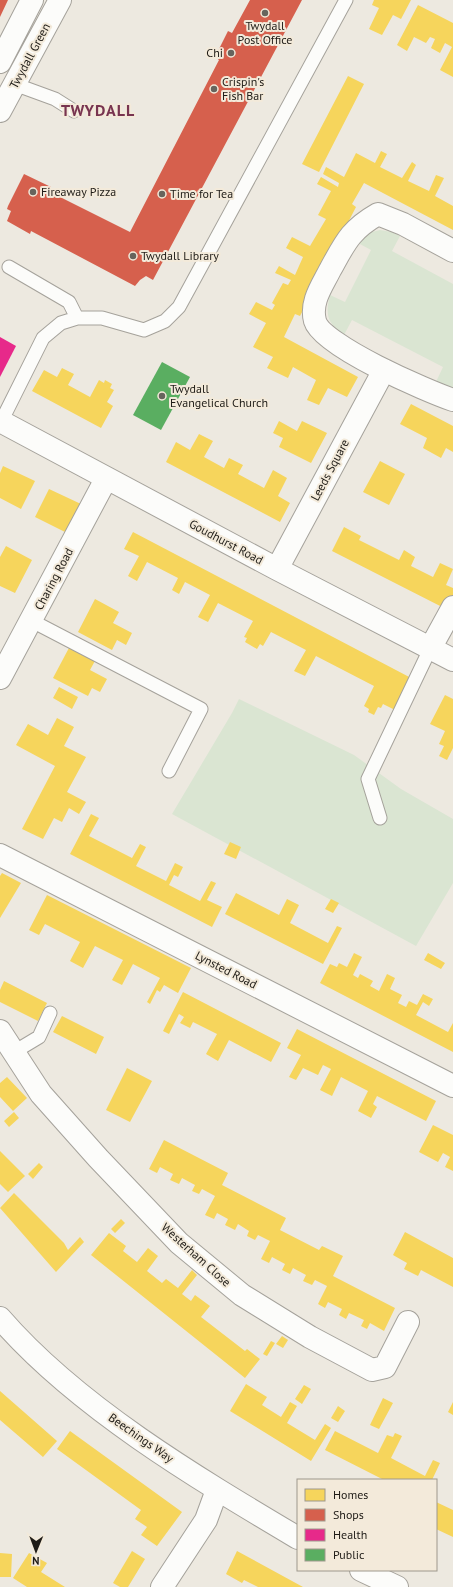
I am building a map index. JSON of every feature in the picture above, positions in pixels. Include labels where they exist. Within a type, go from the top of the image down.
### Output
[{"type":"street","name":"Twydall Green","points":[[0,62],[32,0]]},
{"type":"street","name":"Twydall Green","points":[[0,112],[60,0]]},
{"type":"street","points":[[453,251],[404,224],[378,214],[361,224],[347,240],[315,299],[315,322],[326,337],[384,370],[453,400]]},
{"type":"street","name":"Leeds Square","points":[[277,569],[384,370]]},
{"type":"street","name":"Goudhurst Road","points":[[0,422],[277,569],[431,647],[453,660]]},
{"type":"street","name":"Charing Road","points":[[0,678],[32,622],[106,479]]},
{"type":"street","points":[[431,647],[453,607]]},
{"type":"street","name":"Lynsted Road","points":[[0,855],[453,1086]]},
{"type":"street","name":"Westerham Close","points":[[0,1031],[41,1094],[98,1158],[179,1243],[242,1295],[310,1337],[372,1370],[385,1366],[408,1322]]},
{"type":"street","name":"Beechings Way","points":[[0,1318],[23,1345],[95,1405],[218,1490],[297,1537]]},
{"type":"street","points":[[162,1587],[206,1520],[218,1490]]},
{"type":"street","points":[[363,1571],[396,1587]]},
{"type":"lane","points":[[0,422],[43,338],[60,323],[77,318],[102,318],[144,330],[166,322],[179,307],[346,0]]},
{"type":"lane","points":[[14,84],[55,99],[74,111]]},
{"type":"lane","points":[[9,267],[69,302],[77,318]]},
{"type":"lane","points":[[32,622],[201,709],[168,771]]},
{"type":"lane","points":[[380,818],[368,779],[431,647]]},
{"type":"lane","points":[[14,1052],[39,1037],[50,1014]]},
{"type":"green space","points":[[380,230],[392,232],[400,236],[392,251],[453,284],[453,387],[448,388],[435,384],[443,367],[352,320],[344,335],[338,331],[329,318],[328,308],[330,295],[345,302],[371,250],[358,243],[368,233]]},
{"type":"green space","points":[[239,699],[354,755],[401,789],[453,819],[453,883],[416,946],[172,814]]},
{"type":"building: Homes","points":[[374,0],[411,0],[401,19],[393,15],[382,35],[369,29],[379,8],[372,5]]},
{"type":"building: Homes","points":[[418,5],[453,23],[453,77],[440,70],[452,47],[445,43],[440,53],[431,48],[435,39],[430,37],[426,43],[414,37],[407,51],[397,45]]},
{"type":"building: Homes","points":[[348,76],[364,84],[319,172],[302,164]]},
{"type":"building: Homes","points":[[381,151],[387,154],[380,167],[402,178],[412,162],[416,165],[408,181],[429,191],[436,175],[444,178],[435,196],[453,206],[453,230],[364,183],[352,204],[356,207],[300,316],[295,314],[284,337],[358,377],[347,397],[328,388],[319,405],[307,400],[316,380],[293,367],[288,378],[267,368],[273,357],[253,347],[266,323],[249,314],[256,302],[272,310],[275,305],[272,303],[283,283],[288,285],[291,280],[275,273],[279,266],[295,275],[303,257],[286,248],[292,237],[310,246],[326,219],[318,215],[331,191],[317,184],[321,177],[338,187],[339,183],[323,174],[326,167],[344,177],[356,153],[375,163]]},
{"type":"building: Homes","points":[[62,368],[74,374],[68,385],[90,397],[99,380],[104,383],[105,380],[112,384],[110,388],[114,390],[107,402],[113,406],[101,428],[32,391],[44,370],[57,377]]},
{"type":"building: Homes","points":[[411,404],[453,426],[453,452],[446,448],[441,458],[423,448],[427,438],[400,424]]},
{"type":"building: Homes","points":[[279,421],[297,431],[302,421],[327,433],[311,463],[279,447],[283,438],[273,433]]},
{"type":"building: Homes","points":[[199,434],[213,441],[204,457],[224,468],[229,458],[243,465],[238,474],[264,488],[273,470],[287,478],[278,496],[290,503],[280,522],[166,462],[176,442],[190,450]]},
{"type":"building: Homes","points":[[380,461],[405,474],[389,505],[363,492]]},
{"type":"building: Homes","points":[[3,466],[35,481],[21,509],[0,498],[0,473]]},
{"type":"building: Homes","points":[[49,489],[81,504],[67,533],[35,517]]},
{"type":"building: Homes","points":[[344,527],[361,536],[359,540],[399,560],[404,550],[415,557],[411,566],[433,577],[440,563],[453,569],[446,585],[453,588],[453,595],[446,609],[332,551]]},
{"type":"building: Homes","points":[[133,532],[413,679],[397,711],[383,704],[381,708],[378,707],[374,715],[368,712],[369,709],[364,706],[374,686],[316,656],[305,676],[294,671],[306,650],[271,632],[263,646],[260,644],[257,649],[245,642],[247,638],[244,637],[253,621],[218,603],[208,622],[198,617],[210,595],[185,582],[179,594],[172,590],[178,578],[147,562],[137,581],[128,576],[139,556],[124,549]]},
{"type":"building: Homes","points":[[6,546],[32,560],[15,593],[0,586],[0,557]]},
{"type":"building: Homes","points":[[95,599],[119,612],[113,623],[132,633],[126,645],[117,640],[112,650],[78,632]]},
{"type":"building: Homes","points":[[70,646],[96,659],[90,670],[107,679],[100,692],[92,688],[88,696],[53,678]]},
{"type":"building: Homes","points":[[59,687],[78,697],[72,709],[53,698]]},
{"type":"building: Homes","points":[[445,695],[453,699],[453,748],[447,760],[439,756],[444,746],[439,744],[445,731],[430,724]]},
{"type":"building: Homes","points":[[57,718],[74,727],[64,746],[86,757],[67,792],[86,802],[79,814],[69,808],[62,822],[54,818],[43,839],[22,829],[55,766],[16,745],[28,724],[48,735]]},
{"type":"building: Homes","points":[[91,814],[99,818],[89,836],[132,858],[140,844],[146,847],[136,866],[166,881],[175,863],[183,867],[178,877],[174,875],[169,885],[200,901],[211,881],[216,883],[207,900],[222,907],[212,927],[70,854]]},
{"type":"building: Homes","points":[[230,842],[241,847],[236,859],[224,854]]},
{"type":"building: Homes","points":[[2,873],[21,883],[0,918],[0,876]]},
{"type":"building: Homes","points":[[236,893],[279,915],[287,899],[299,905],[290,923],[328,943],[337,926],[342,928],[323,964],[225,914]]},
{"type":"building: Homes","points":[[47,895],[191,968],[178,993],[164,985],[160,992],[157,990],[150,1004],[147,1002],[160,978],[133,964],[122,985],[112,980],[123,960],[95,946],[83,968],[70,961],[80,942],[45,924],[39,935],[29,930]]},
{"type":"building: Homes","points":[[331,899],[339,903],[333,913],[325,909]]},
{"type":"building: Homes","points":[[354,953],[362,957],[353,975],[358,978],[360,974],[373,981],[370,986],[379,991],[387,974],[395,978],[390,989],[402,995],[398,1003],[406,1007],[409,1001],[417,1005],[423,994],[433,999],[429,1006],[423,1002],[416,1015],[448,1032],[453,1023],[453,1052],[320,983],[330,964],[337,967],[339,963],[347,967]]},
{"type":"building: Homes","points":[[428,953],[445,963],[441,969],[424,960]]},
{"type":"building: Homes","points":[[4,981],[47,1003],[38,1021],[0,1002],[0,990]]},
{"type":"building: Homes","points":[[183,992],[281,1043],[271,1062],[229,1040],[218,1061],[206,1054],[217,1034],[193,1022],[190,1028],[180,1023],[184,1017],[179,1014],[169,1034],[163,1031]]},
{"type":"building: Homes","points":[[62,1016],[104,1037],[96,1054],[53,1032]]},
{"type":"building: Homes","points":[[297,1029],[436,1101],[426,1121],[377,1096],[373,1104],[377,1107],[371,1118],[358,1111],[368,1091],[341,1077],[332,1096],[320,1090],[331,1069],[323,1065],[318,1075],[303,1068],[296,1080],[289,1077],[301,1055],[287,1048]]},
{"type":"building: Homes","points":[[127,1068],[152,1081],[130,1122],[106,1110]]},
{"type":"building: Homes","points":[[7,1077],[27,1098],[13,1111],[0,1097],[0,1083]]},
{"type":"building: Homes","points":[[14,1112],[19,1118],[9,1127],[4,1121]]},
{"type":"building: Homes","points":[[433,1125],[453,1135],[453,1171],[445,1167],[450,1157],[443,1153],[438,1162],[419,1152]]},
{"type":"building: Homes","points":[[164,1140],[228,1173],[222,1185],[286,1218],[280,1230],[319,1250],[322,1246],[343,1256],[333,1276],[395,1308],[384,1331],[370,1323],[367,1329],[361,1326],[364,1320],[349,1313],[346,1319],[339,1315],[342,1309],[328,1302],[325,1308],[318,1304],[327,1286],[315,1280],[312,1285],[303,1281],[306,1275],[293,1268],[290,1274],[282,1270],[285,1264],[272,1257],[269,1263],[261,1259],[270,1241],[258,1235],[255,1240],[247,1236],[249,1231],[238,1224],[235,1230],[225,1225],[228,1219],[217,1213],[214,1219],[205,1215],[215,1196],[202,1189],[199,1194],[192,1191],[195,1185],[182,1178],[179,1184],[170,1180],[173,1174],[160,1167],[157,1173],[149,1169]]},
{"type":"building: Homes","points":[[0,1151],[25,1176],[8,1192],[0,1184]]},
{"type":"building: Homes","points":[[39,1163],[43,1167],[33,1179],[28,1174]]},
{"type":"building: Homes","points":[[14,1193],[64,1243],[68,1250],[80,1237],[84,1242],[56,1272],[0,1208]]},
{"type":"building: Homes","points":[[121,1219],[125,1223],[115,1233],[111,1229]]},
{"type":"building: Homes","points":[[405,1232],[453,1258],[453,1287],[421,1270],[418,1276],[404,1269],[407,1263],[393,1255]]},
{"type":"building: Homes","points":[[109,1233],[126,1246],[123,1251],[137,1262],[148,1248],[158,1256],[147,1271],[162,1283],[166,1279],[178,1288],[192,1270],[197,1275],[182,1294],[191,1301],[195,1295],[210,1306],[201,1317],[245,1351],[247,1349],[260,1359],[245,1378],[91,1255]]},
{"type":"building: Homes","points":[[282,1336],[288,1340],[283,1348],[276,1344]]},
{"type":"building: Homes","points":[[271,1341],[275,1343],[267,1356],[263,1354]]},
{"type":"building: Homes","points":[[246,1384],[267,1397],[262,1405],[281,1417],[290,1402],[297,1406],[287,1423],[315,1440],[325,1424],[331,1428],[311,1461],[230,1411]]},
{"type":"building: Homes","points":[[304,1385],[311,1389],[302,1404],[295,1399]]},
{"type":"building: Homes","points":[[0,1391],[57,1441],[43,1457],[0,1420]]},
{"type":"building: Homes","points":[[383,1398],[393,1403],[379,1429],[370,1425]]},
{"type":"building: Homes","points":[[453,1402],[453,1415],[448,1412]]},
{"type":"building: Homes","points":[[338,1406],[345,1411],[338,1422],[331,1418]]},
{"type":"building: Homes","points":[[70,1431],[182,1512],[157,1546],[141,1535],[147,1527],[135,1519],[141,1510],[57,1449]]},
{"type":"building: Homes","points":[[335,1431],[378,1453],[387,1435],[393,1437],[395,1433],[402,1436],[391,1458],[425,1476],[433,1460],[440,1463],[432,1479],[382,1479],[325,1450]]},
{"type":"building: Homes","points":[[437,1502],[453,1510],[453,1537],[437,1529]]},
{"type":"building: Homes","points":[[132,1551],[145,1559],[128,1587],[120,1587],[113,1583]]},
{"type":"building: Homes","points":[[237,1551],[303,1587],[258,1587],[244,1580],[242,1583],[226,1574]]},
{"type":"building: Homes","points":[[0,1553],[12,1554],[11,1577],[0,1577]]},
{"type":"building: Homes","points":[[29,1553],[47,1563],[41,1572],[65,1587],[27,1587],[13,1578]]},
{"type":"building: Shops","points":[[0,0],[8,0],[0,17]]},
{"type":"building: Shops","points":[[250,0],[302,0],[153,280],[146,276],[135,286],[31,231],[30,234],[7,221],[11,211],[7,209],[8,206],[24,174],[51,187],[48,191],[130,232],[219,60],[215,57],[228,31],[232,33]]},
{"type":"building: Health","points":[[0,337],[16,346],[0,377]]},
{"type":"building: Public","name":"Twydall Evangelical Church","points":[[162,362],[190,377],[161,430],[133,415]]},
{"type":"place","name":"Twydall Post Office","points":[[265,13]]},
{"type":"place","name":"Chi","points":[[231,53]]},
{"type":"place","name":"Crispin's Fish Bar","points":[[214,89]]},
{"type":"place","name":"Fireaway Pizza","points":[[33,192]]},
{"type":"place","name":"Time for Tea","points":[[162,194]]},
{"type":"place","name":"Twydall Library","points":[[133,256]]},
{"type":"place","name":"Twydall Evangelical Church","points":[[162,396]]},
{"type":"district","name":"TWYDALL","points":[[98,110]]}]
